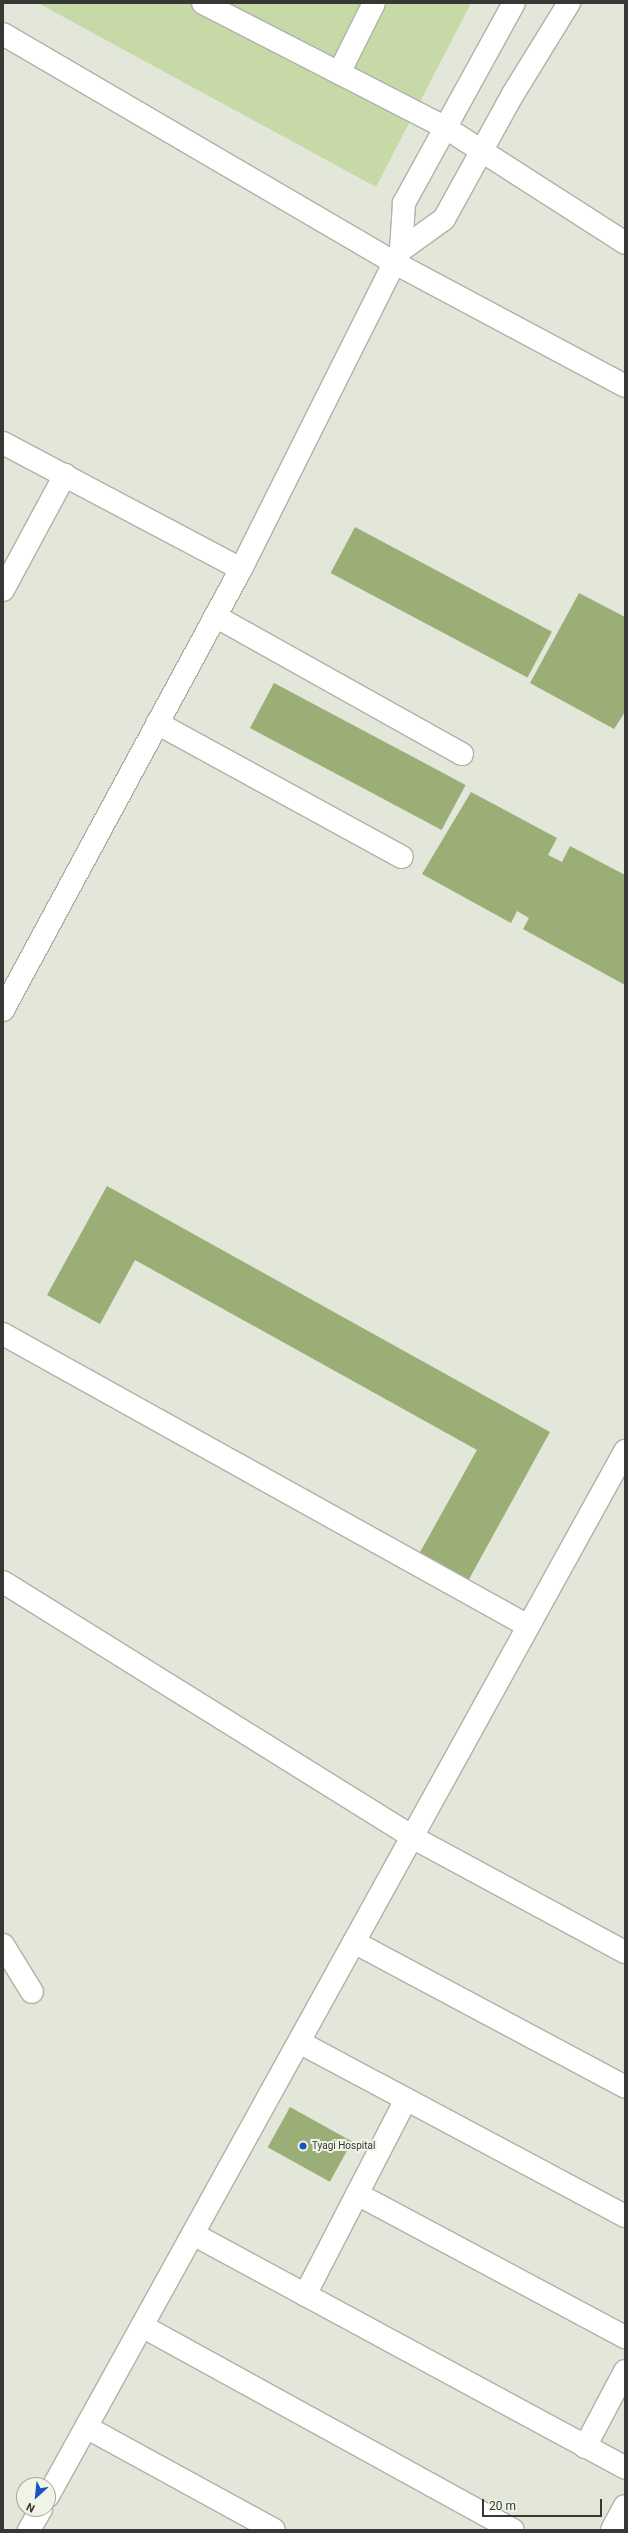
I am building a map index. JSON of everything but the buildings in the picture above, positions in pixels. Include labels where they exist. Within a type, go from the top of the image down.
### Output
[{"type":"street","points":[[203,3],[446,128],[625,243]]},
{"type":"street","points":[[338,73],[374,3]]},
{"type":"street","points":[[3,1010],[241,569],[398,256],[404,203],[514,3]]},
{"type":"street","points":[[398,256],[444,219],[482,150],[569,3]]},
{"type":"street","points":[[3,34],[398,256],[625,386]]},
{"type":"street","points":[[3,442],[241,569]]},
{"type":"street","points":[[3,590],[9,565],[65,475]]},
{"type":"street","points":[[215,616],[462,754]]},
{"type":"street","points":[[157,723],[402,857]]},
{"type":"street","points":[[3,1334],[528,1626]]},
{"type":"street","points":[[56,2481],[625,1451]]},
{"type":"street","points":[[3,1582],[412,1837],[625,1952]]},
{"type":"street","points":[[354,1942],[625,2087]]},
{"type":"street","points":[[3,1945],[32,1992]]},
{"type":"street","points":[[299,2042],[625,2216]]},
{"type":"street","points":[[305,2295],[406,2099]]},
{"type":"street","points":[[357,2194],[625,2337]]},
{"type":"street","points":[[193,2234],[625,2468]]},
{"type":"street","points":[[142,2326],[513,2530]]},
{"type":"street","points":[[586,2446],[625,2371]]},
{"type":"street","points":[[86,2427],[274,2530]]},
{"type":"street","points":[[612,2530],[625,2506]]},
{"type":"street","points":[[29,2530],[36,2517]]},
{"type":"green space","points":[[38,3],[471,3],[376,187]]},
{"type":"place","name":"Tyagi Hospital","points":[[303,2146]]}]
